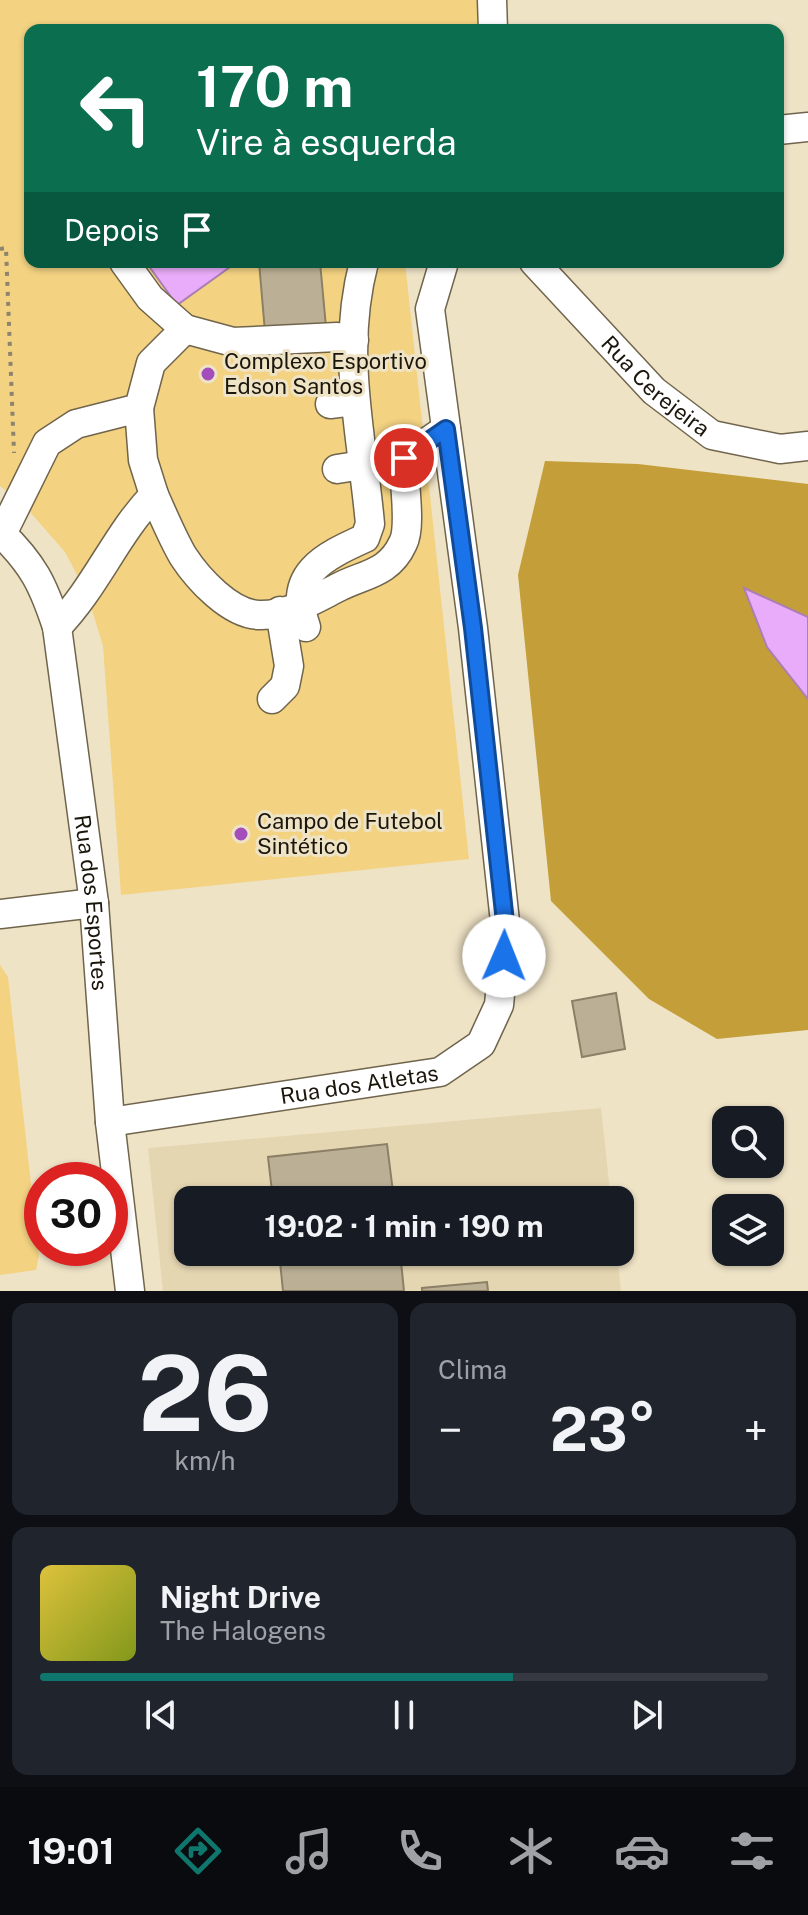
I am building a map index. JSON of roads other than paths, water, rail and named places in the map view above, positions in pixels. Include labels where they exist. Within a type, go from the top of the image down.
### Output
[{"type":"street","points":[[492,0],[493,24]]},
{"type":"street","points":[[784,129],[808,127]]},
{"type":"street","points":[[128,268],[150,298],[185,329],[233,342],[337,337],[354,340]]},
{"type":"street","points":[[272,699],[285,686],[295,615],[303,585],[315,566],[338,550],[365,538],[370,524],[350,467],[342,402],[363,268]]},
{"type":"street","name":"Rua dos Atletas","points":[[110,1122],[440,1072],[481,1044],[499,1005],[506,931],[473,628],[430,309],[442,268]]},
{"type":"street","name":"Rua Cerejeira","points":[[540,268],[654,391],[712,435],[780,449],[808,446]]},
{"type":"street","points":[[185,329],[151,363],[139,408],[143,460],[154,495],[184,556],[207,584],[236,608],[259,615],[295,615],[310,603],[343,585],[367,578],[389,563],[405,542],[404,458],[446,429]]},
{"type":"street","points":[[1,533],[47,443],[76,424],[139,408]]},
{"type":"street","points":[[57,627],[88,590],[124,533],[154,495]]},
{"type":"street","name":"Rua dos Esportes","points":[[1,533],[22,553],[44,585],[57,627],[94,903],[110,1122],[130,1291]]},
{"type":"street","points":[[0,914],[94,903]]},
{"type":"place","name":"Complexo Esportivo Edson Santos","points":[[208,374]]},
{"type":"place","name":"Campo de Futebol Sintético","points":[[241,834]]}]
